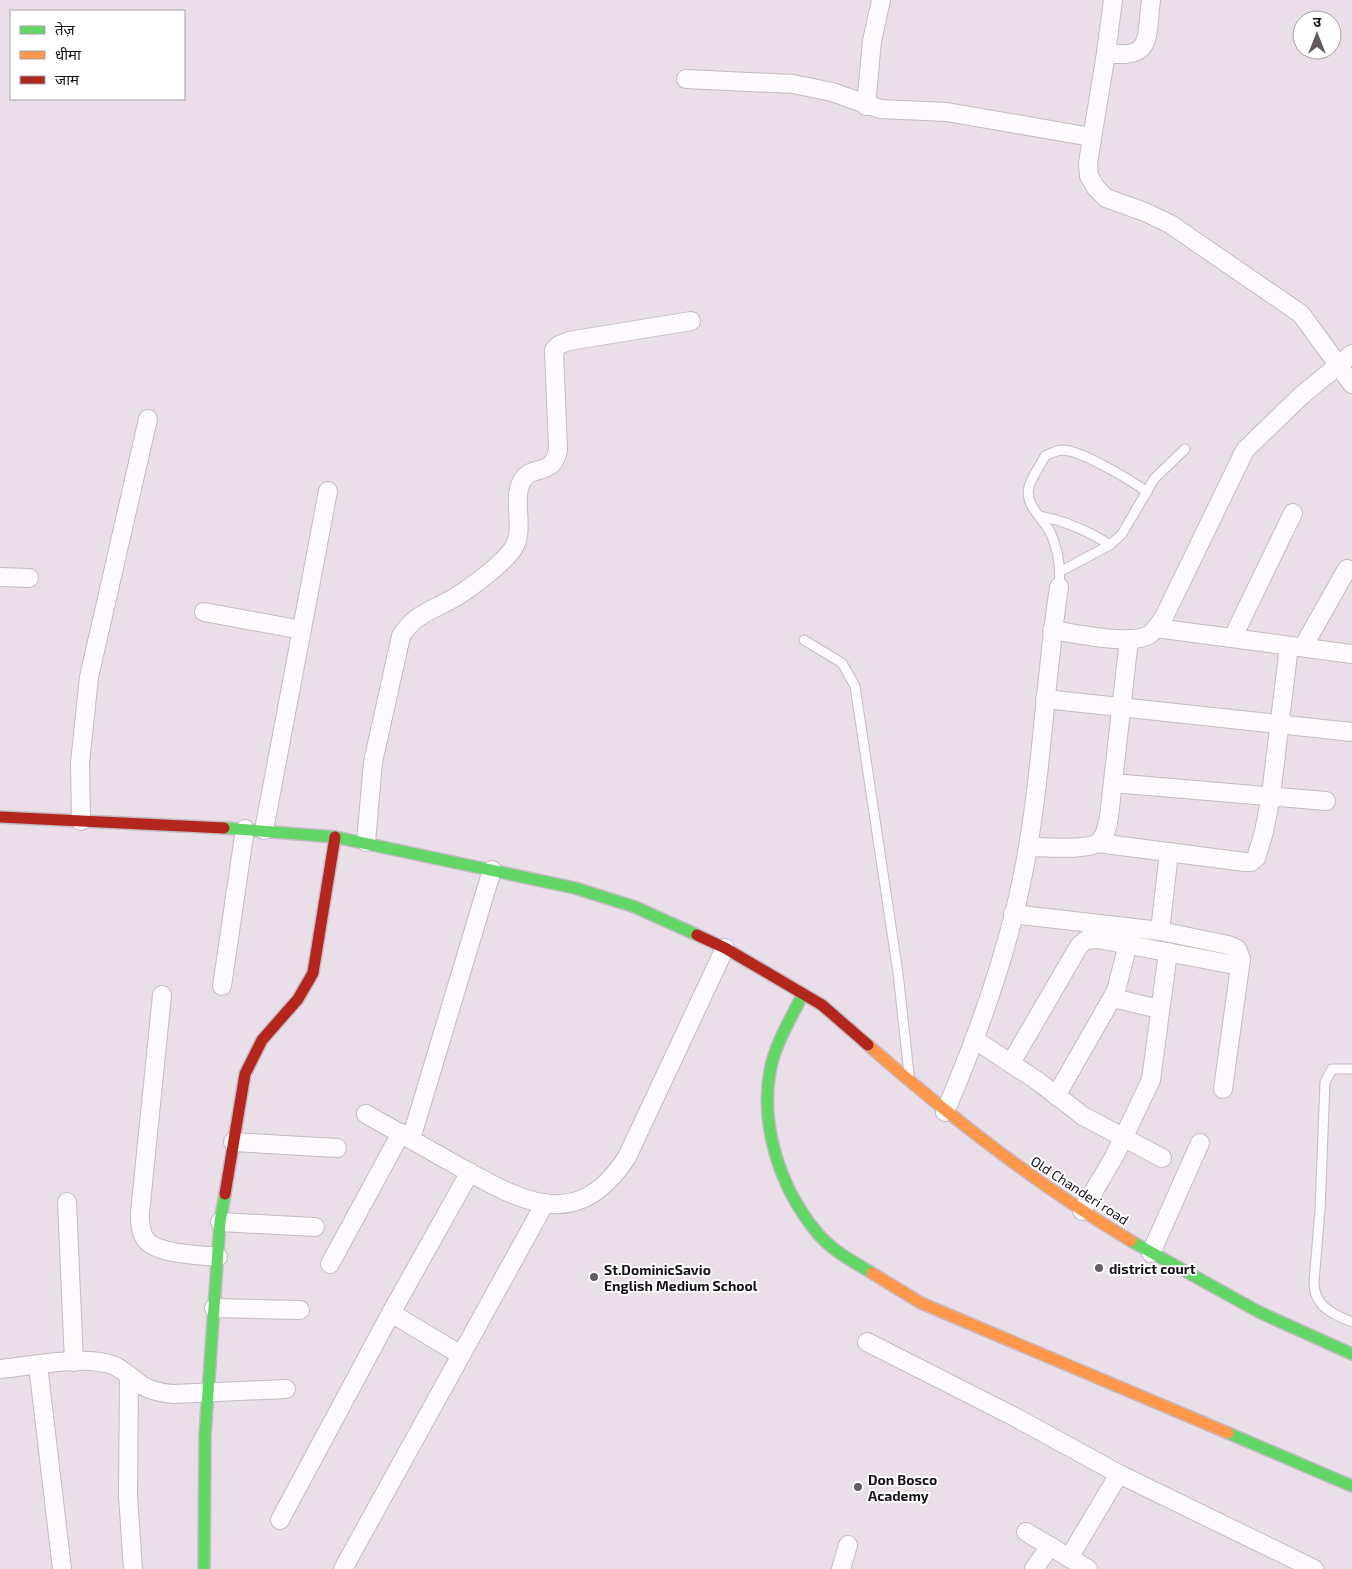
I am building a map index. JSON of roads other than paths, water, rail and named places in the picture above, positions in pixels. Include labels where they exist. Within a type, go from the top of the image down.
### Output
[{"type":"street","points":[[866,106],[872,41],[881,0]]},
{"type":"street","points":[[1112,0],[1106,53],[1088,163],[1090,176],[1096,188],[1106,198],[1145,212],[1170,224],[1301,314],[1345,359],[1352,384]]},
{"type":"street","points":[[1106,53],[1124,56],[1135,54],[1143,47],[1146,40],[1151,0]]},
{"type":"street","points":[[686,79],[793,84],[832,92],[866,106],[902,112],[947,112],[1091,137]]},
{"type":"street","points":[[366,842],[378,736],[401,636],[410,622],[453,599],[510,554],[518,540],[522,481],[552,465],[556,459],[558,448],[554,350],[559,345],[691,321]]},
{"type":"street","points":[[1052,630],[1129,639],[1144,637],[1156,628],[1164,617],[1237,462],[1257,436],[1345,359]]},
{"type":"street","points":[[81,821],[80,763],[89,677],[148,419]]},
{"type":"street","points":[[264,830],[328,491]]},
{"type":"street","points":[[1233,637],[1294,513]]},
{"type":"street","points":[[1028,847],[1088,847],[1098,843],[1251,862],[1260,848],[1271,795],[1280,725],[1296,647],[1347,569]]},
{"type":"street","points":[[0,577],[29,578]]},
{"type":"street","points":[[945,1112],[974,1039],[1013,914],[1028,847],[1052,630],[1060,579]]},
{"type":"street","points":[[204,612],[302,630]]},
{"type":"street","points":[[1156,628],[1352,654]]},
{"type":"street","points":[[1098,843],[1105,834],[1113,784],[1129,639]]},
{"type":"street","points":[[1045,699],[1352,732]]},
{"type":"street","points":[[1113,784],[1271,795],[1326,801]]},
{"type":"street","name":"Old Chanderi road","points":[[0,817],[264,830],[335,837],[366,842],[575,888],[635,907],[725,948],[813,1000],[945,1112],[1024,1172],[1150,1253],[1259,1312],[1352,1354]]},
{"type":"street","points":[[222,986],[245,829]]},
{"type":"street","points":[[204,1569],[202,1490],[220,1222],[245,1074],[253,1054],[264,1036],[302,998],[308,987],[335,837]]},
{"type":"street","points":[[1160,931],[1169,852]]},
{"type":"street","points":[[330,1264],[406,1136],[492,870]]},
{"type":"street","points":[[1013,914],[1131,936],[1168,952],[1240,966]]},
{"type":"street","points":[[1011,1064],[1082,942],[1160,931],[1233,947],[1240,953],[1240,966],[1223,1090]]},
{"type":"street","points":[[1056,1096],[1113,998],[1121,977],[1131,936]]},
{"type":"street","points":[[366,1114],[470,1172],[533,1203],[558,1204],[578,1201],[597,1193],[614,1177],[627,1157],[725,948]]},
{"type":"street","points":[[1082,1210],[1124,1138],[1151,1080],[1168,952]]},
{"type":"street","points":[[162,995],[140,1214],[141,1227],[144,1238],[152,1246],[166,1251],[218,1257]]},
{"type":"street","points":[[1113,998],[1159,1009]]},
{"type":"street","points":[[813,1000],[782,1038],[770,1069],[767,1098],[768,1128],[789,1190],[815,1231],[843,1256],[921,1303],[1352,1486]]},
{"type":"street","points":[[974,1039],[1039,1082],[1083,1116],[1162,1158]]},
{"type":"street","points":[[234,1142],[337,1148]]},
{"type":"street","points":[[1150,1253],[1200,1143]]},
{"type":"street","points":[[280,1520],[391,1313],[470,1172]]},
{"type":"street","points":[[67,1202],[74,1362]]},
{"type":"street","points":[[343,1569],[545,1203]]},
{"type":"street","points":[[220,1222],[315,1227]]},
{"type":"street","points":[[214,1308],[300,1310]]},
{"type":"street","points":[[391,1313],[461,1355]]},
{"type":"street","points":[[867,1342],[1013,1416],[1119,1474],[1314,1569]]},
{"type":"street","points":[[0,1369],[74,1362],[106,1364],[116,1367],[154,1391],[173,1394],[286,1389]]},
{"type":"street","points":[[38,1365],[62,1569]]},
{"type":"street","points":[[130,1376],[128,1496],[133,1569]]},
{"type":"street","points":[[1026,1532],[1078,1565],[1119,1474]]},
{"type":"street","points":[[841,1569],[848,1545]]},
{"type":"street","points":[[1034,1569],[1050,1546]]},
{"type":"lane","points":[[1147,492],[1134,482],[1075,453],[1063,450],[1052,452],[1045,456],[1029,486],[1028,497],[1031,506],[1051,532],[1055,544],[1060,579],[1110,545],[1122,534],[1147,492],[1154,480],[1185,448]]},
{"type":"lane","points":[[1039,516],[1064,521],[1084,529],[1110,545]]},
{"type":"lane","points":[[804,640],[842,663],[855,686],[898,973],[910,1081]]},
{"type":"lane","points":[[1352,1069],[1332,1069],[1325,1082],[1320,1210],[1314,1282],[1314,1291],[1323,1306],[1352,1322]]},
{"type":"place","name":"district court","points":[[1099,1268]]},
{"type":"place","name":"St.DominicSavio English Medium School","points":[[594,1277]]},
{"type":"place","name":"Don Bosco Academy","points":[[858,1487]]}]
